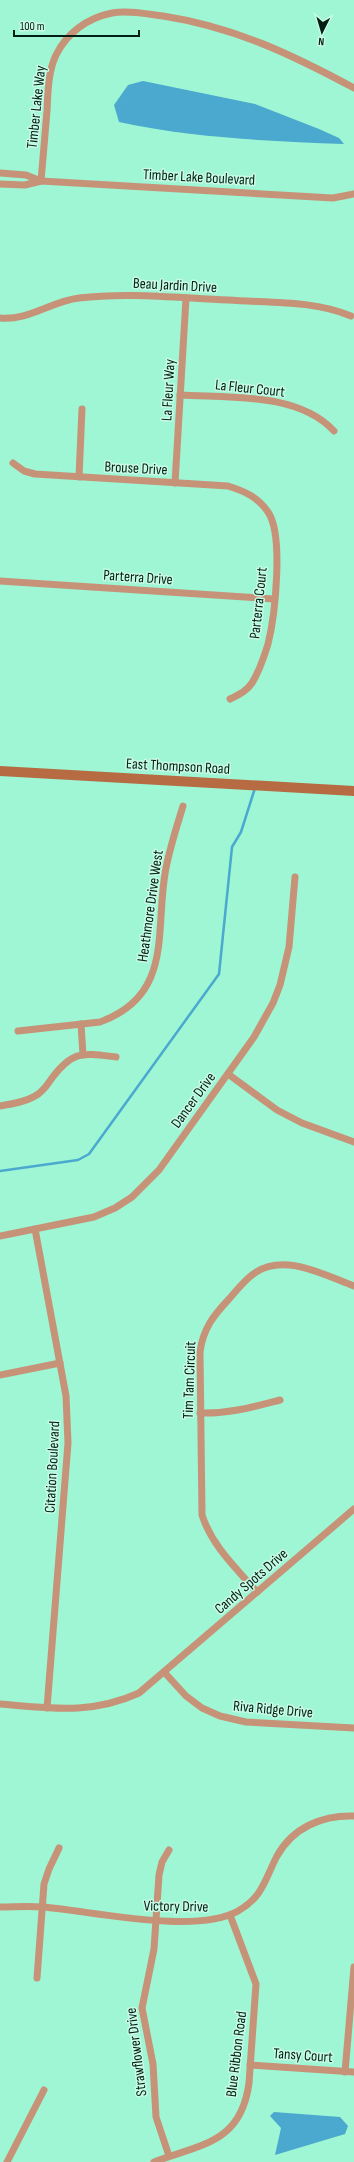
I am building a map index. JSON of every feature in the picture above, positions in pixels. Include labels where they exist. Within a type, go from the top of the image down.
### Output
[{"type":"main road","name":"East Thompson Road","points":[[0,771],[354,791]]},
{"type":"street","name":"Timber Lake Way","points":[[41,181],[49,81],[53,62],[60,48],[72,33],[88,21],[102,15],[125,12],[149,14],[222,29],[285,52],[354,88]]},
{"type":"street","name":"Timber Lake Boulevard","points":[[0,173],[26,175],[41,181]]},
{"type":"street","name":"Timber Lake Boulevard","points":[[0,184],[25,185],[41,181],[333,198],[354,194]]},
{"type":"street","name":"Beau Jardin Drive","points":[[0,318],[22,316],[67,300],[132,295],[316,306],[351,316]]},
{"type":"street","name":"La Fleur Way","points":[[175,483],[186,298]]},
{"type":"street","name":"La Fleur Court","points":[[180,395],[277,402],[309,413],[334,431]]},
{"type":"street","points":[[79,477],[82,409]]},
{"type":"street","name":"Brouse Drive","points":[[13,463],[24,471],[35,474],[228,486],[247,492],[257,500]]},
{"type":"street","name":"Parterra Court","points":[[230,699],[249,687],[262,663],[270,633],[274,599],[276,534],[268,511],[257,500]]},
{"type":"street","name":"Parterra Drive","points":[[0,581],[274,599]]},
{"type":"street","name":"Heathmore Drive West","points":[[18,1031],[100,1022],[118,1014],[134,1002],[150,980],[159,954],[166,868],[183,806]]},
{"type":"street","name":"Dancer Drive","points":[[0,1236],[94,1217],[115,1208],[136,1194],[159,1170],[264,1021],[280,985],[289,947],[295,877]]},
{"type":"street","points":[[81,1024],[83,1055]]},
{"type":"street","points":[[0,1106],[23,1101],[36,1096],[43,1090],[63,1063],[74,1056],[83,1055],[116,1057]]},
{"type":"street","points":[[228,1074],[283,1113],[302,1123],[354,1142]]},
{"type":"street","name":"Citation Boulevard","points":[[35,1229],[66,1396],[68,1443],[47,1708]]},
{"type":"street","name":"Tim Tam Circuit","points":[[257,1592],[213,1541],[207,1531],[202,1515],[200,1352],[205,1328],[214,1315],[252,1275],[270,1266],[285,1264],[301,1267],[354,1286]]},
{"type":"street","points":[[0,1375],[60,1363]]},
{"type":"street","points":[[200,1412],[235,1412],[280,1400]]},
{"type":"street","name":"Candy Spots Drive","points":[[165,1673],[354,1509]]},
{"type":"street","points":[[0,1704],[47,1708],[93,1708],[108,1705],[138,1693],[165,1673]]},
{"type":"street","name":"Riva Ridge Drive","points":[[165,1673],[186,1696],[202,1708],[220,1716],[246,1722],[354,1728]]},
{"type":"street","name":"Victory Drive","points":[[0,1907],[42,1907],[107,1916],[202,1921],[230,1915],[245,1906],[259,1893],[282,1849],[300,1831],[324,1819],[354,1816]]},
{"type":"street","points":[[37,1978],[42,1907],[46,1878],[59,1848]]},
{"type":"street","name":"Strawflower Drive","points":[[169,1850],[162,1862],[158,1876],[153,1954],[142,2008],[153,2064],[156,2117],[169,2156]]},
{"type":"street","name":"Blue Ribbon Road","points":[[154,2162],[169,2156],[208,2145],[230,2127],[241,2111],[246,2099],[256,1984],[230,1915]]},
{"type":"street","points":[[345,2072],[354,1967]]},
{"type":"street","name":"Tansy Court","points":[[250,2065],[354,2072]]},
{"type":"street","points":[[7,2162],[44,2090]]},
{"type":"water","points":[[143,81],[255,104],[319,129],[339,138],[344,144],[231,138],[175,132],[119,122],[114,105],[128,85]]},
{"type":"water","points":[[274,2112],[340,2117],[348,2126],[345,2134],[275,2155],[281,2128],[270,2116]]},
{"type":"waterway","points":[[0,1171],[78,1160],[89,1154],[219,974],[232,847],[241,832],[255,788]]}]
